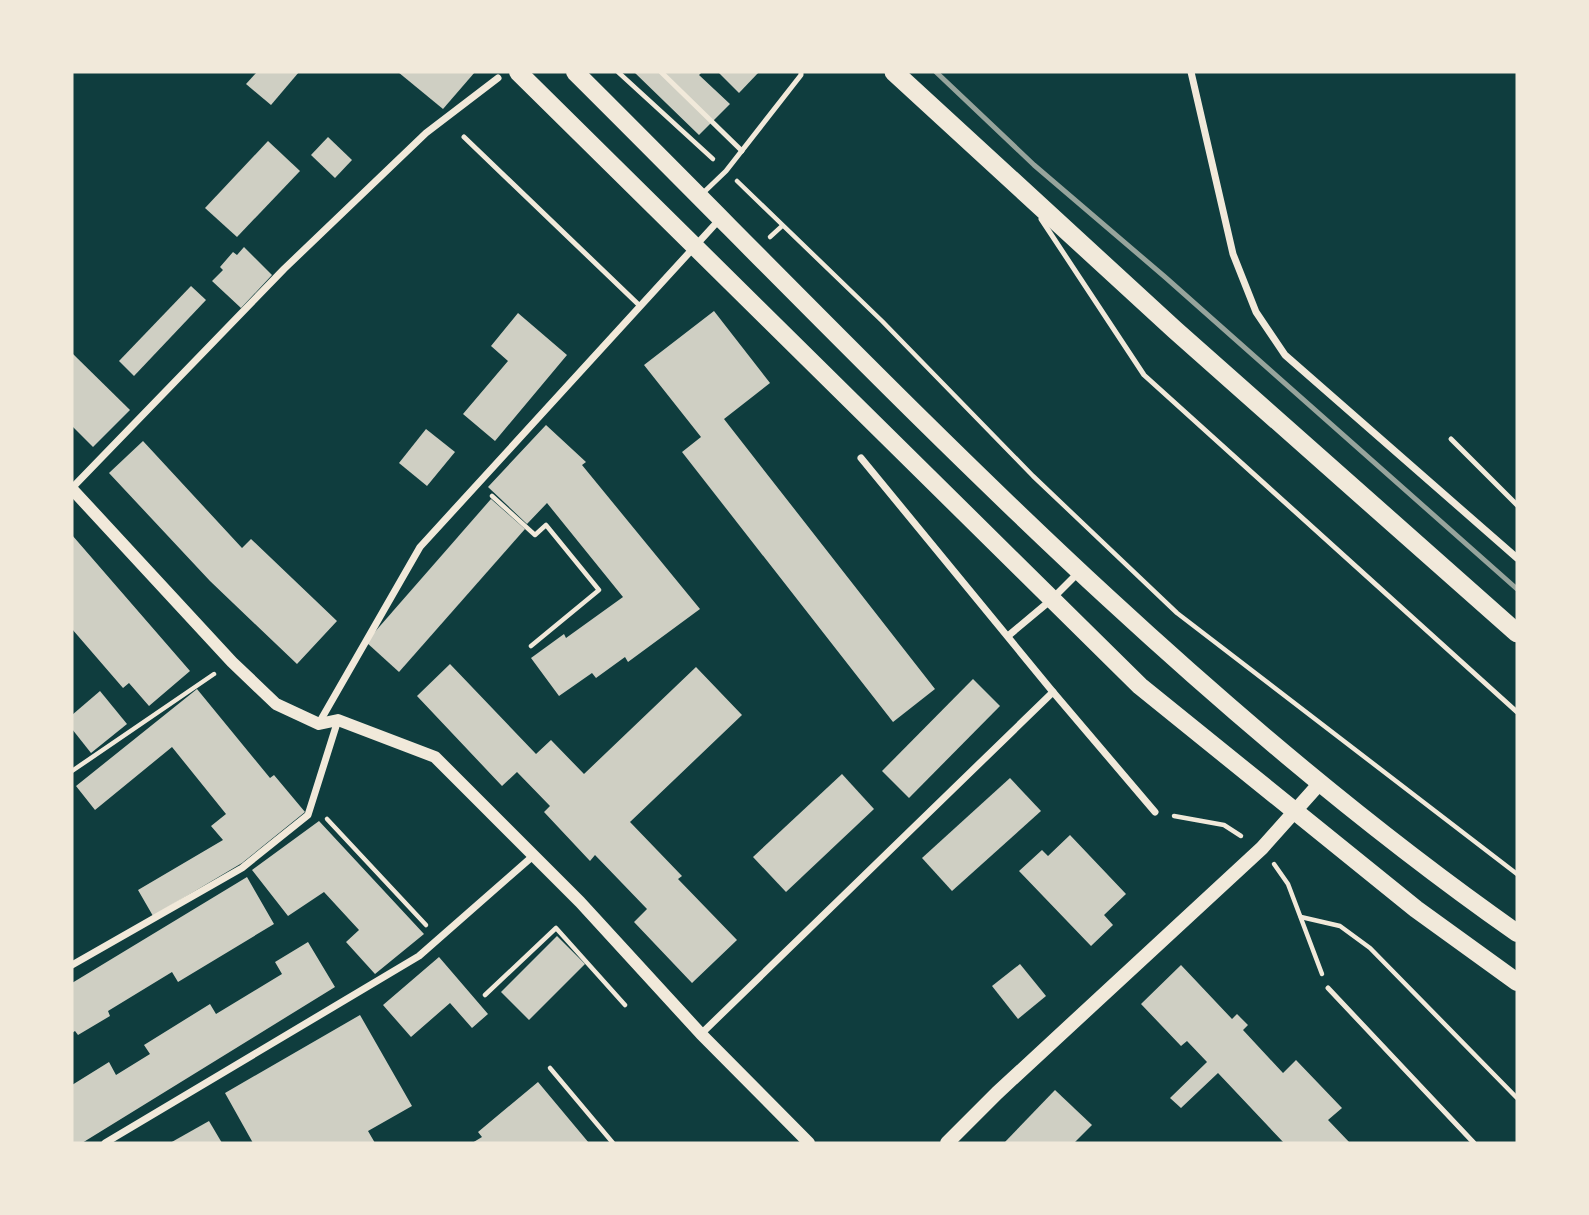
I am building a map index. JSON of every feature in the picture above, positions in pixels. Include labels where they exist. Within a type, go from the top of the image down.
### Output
[{"type":"highway","points":[[902,76],[1024,193],[1175,330],[1517,633]]},
{"type":"main road","points":[[518,72],[1140,686],[1416,909],[1517,982]]},
{"type":"main road","points":[[575,72],[932,429],[1079,571],[1171,655],[1320,783],[1517,933]]},
{"type":"main road","points":[[947,1143],[997,1093],[1262,848],[1320,783]]},
{"type":"street","points":[[1191,72],[1233,254],[1256,312],[1284,355],[1517,558]]},
{"type":"street","points":[[498,78],[426,133],[284,269],[72,489],[232,662],[276,704],[319,723],[338,720],[435,757],[580,902],[701,1034],[809,1143]]},
{"type":"street","points":[[319,723],[420,547],[721,218]]},
{"type":"street","points":[[861,458],[1053,692],[1156,812]]},
{"type":"street","points":[[1008,636],[1051,600],[1079,571]]},
{"type":"street","points":[[701,1034],[1053,692]]},
{"type":"street","points":[[72,965],[242,868],[308,815],[338,720]]},
{"type":"street","points":[[105,1143],[419,956],[533,856]]},
{"type":"lane","points":[[661,72],[742,151]]},
{"type":"lane","points":[[700,196],[726,171],[801,72]]},
{"type":"lane","points":[[464,137],[640,306]]},
{"type":"lane","points":[[1024,193],[1144,375],[1517,712]]},
{"type":"lane","points":[[1451,439],[1517,505]]},
{"type":"lane","points":[[1328,988],[1474,1143]]},
{"type":"path","points":[[618,72],[882,321],[1033,476],[1177,613],[1517,874]]},
{"type":"path","points":[[478,483],[535,535],[546,524],[599,590],[531,646]]},
{"type":"path","points":[[72,771],[232,662]]},
{"type":"path","points":[[312,803],[439,938]]},
{"type":"path","points":[[1301,917],[1340,926],[1370,948],[1517,1098]]},
{"type":"path","points":[[485,995],[556,928],[625,1005]]},
{"type":"path","points":[[550,1068],[613,1143]]},
{"type":"building","points":[[257,72],[299,72],[271,105],[246,84]]},
{"type":"building","points":[[398,72],[475,72],[443,109]]},
{"type":"building","points":[[634,72],[702,72],[699,75],[730,104],[699,135]]},
{"type":"building","points":[[718,72],[759,72],[739,93]]},
{"type":"building","points":[[328,137],[352,160],[335,178],[311,155]]},
{"type":"building","points":[[268,141],[300,171],[237,237],[205,208]]},
{"type":"building","points":[[244,247],[272,275],[241,308],[212,281],[223,270],[220,267],[233,252],[237,255]]},
{"type":"building","points":[[191,286],[206,300],[134,376],[119,361]]},
{"type":"building","points":[[714,311],[770,383],[724,419],[935,689],[893,722],[682,452],[701,437],[644,365]]},
{"type":"building","points":[[518,313],[567,355],[495,441],[463,414],[508,361],[491,346]]},
{"type":"building","points":[[72,353],[130,410],[93,447],[72,426]]},
{"type":"building","points":[[546,425],[586,462],[582,465],[700,609],[628,662],[625,657],[596,678],[592,673],[559,696],[531,658],[564,634],[566,638],[623,597],[547,503],[527,524],[488,487]]},
{"type":"building","points":[[426,429],[455,452],[427,486],[399,463]]},
{"type":"building","points":[[143,441],[242,548],[251,539],[337,621],[297,664],[210,581],[109,473]]},
{"type":"building","points":[[491,499],[525,529],[399,672],[366,642]]},
{"type":"building","points":[[72,535],[190,671],[149,706],[129,683],[123,688],[72,629]]},
{"type":"building","points":[[450,664],[536,754],[551,740],[584,774],[696,667],[742,715],[630,822],[682,876],[678,879],[737,940],[692,983],[634,922],[647,909],[595,855],[590,861],[544,812],[550,806],[517,772],[502,786],[417,696]]},
{"type":"building","points":[[973,679],[1000,706],[909,798],[882,771]]},
{"type":"building","points":[[197,689],[270,778],[274,775],[305,812],[242,863],[153,916],[138,890],[223,840],[211,826],[226,814],[172,747],[95,810],[76,786]]},
{"type":"building","points":[[100,691],[127,724],[91,753],[72,729],[72,715]]},
{"type":"building","points":[[842,774],[874,809],[786,892],[753,857]]},
{"type":"building","points":[[1010,778],[1041,811],[952,891],[922,858]]},
{"type":"building","points":[[319,821],[424,934],[375,974],[346,942],[359,930],[324,892],[288,916],[252,870]]},
{"type":"building","points":[[1070,835],[1126,894],[1104,915],[1113,925],[1091,946],[1019,871],[1042,850],[1048,856]]},
{"type":"building","points":[[247,877],[274,924],[178,982],[172,972],[108,1011],[110,1016],[78,1035],[75,1031],[72,1033],[72,983]]},
{"type":"building","points":[[557,936],[585,964],[529,1020],[501,992]]},
{"type":"building","points":[[308,942],[335,987],[82,1143],[72,1143],[72,1085],[109,1062],[116,1075],[150,1054],[144,1045],[210,1004],[216,1014],[282,974],[275,962]]},
{"type":"building","points":[[439,957],[488,1014],[472,1028],[450,1003],[411,1037],[383,1005]]},
{"type":"building","points":[[1020,964],[1046,996],[1018,1019],[992,986]]},
{"type":"building","points":[[1181,965],[1232,1019],[1237,1014],[1248,1025],[1243,1030],[1283,1073],[1296,1060],[1342,1108],[1328,1120],[1350,1143],[1284,1143],[1218,1073],[1181,1108],[1170,1098],[1207,1062],[1187,1041],[1181,1046],[1141,1004]]},
{"type":"building","points":[[360,1015],[412,1106],[368,1131],[375,1143],[253,1143],[225,1093]]},
{"type":"building","points":[[538,1082],[589,1143],[472,1143],[482,1137],[478,1132]]},
{"type":"building","points":[[1055,1090],[1092,1125],[1074,1143],[1004,1143]]},
{"type":"building","points":[[209,1121],[222,1143],[170,1143]]},
{"type":"railway","points":[[936,72],[1034,165],[1165,277],[1517,589]]}]
